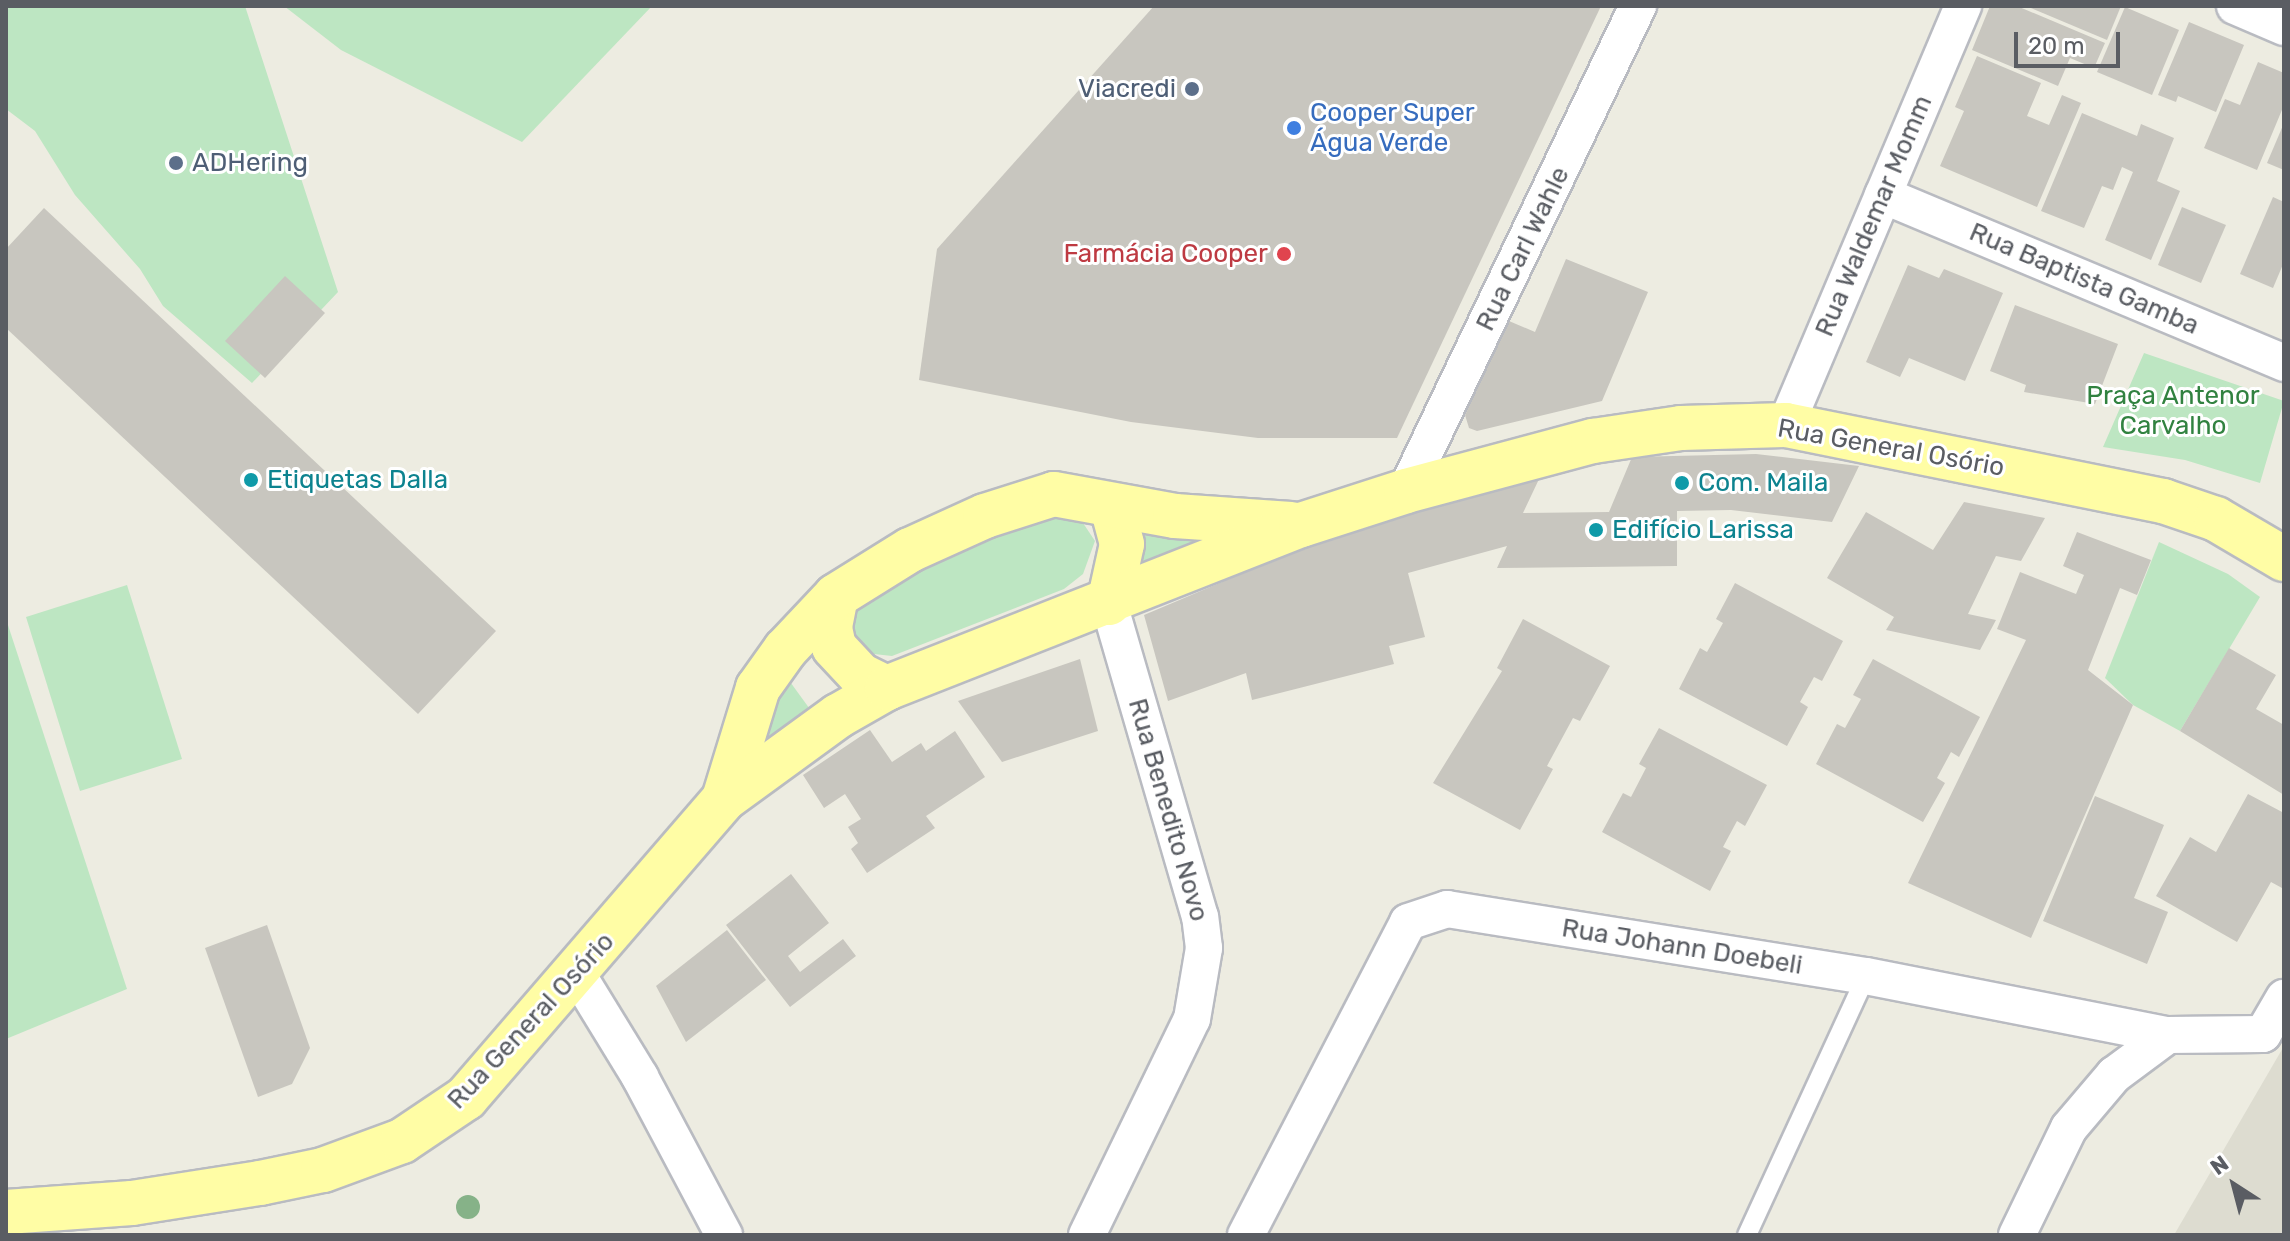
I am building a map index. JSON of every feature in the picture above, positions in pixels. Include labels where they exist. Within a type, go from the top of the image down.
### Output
[{"type":"main road","name":"Rua General Osório","points":[[6,1212],[132,1203],[260,1183],[323,1170],[402,1141],[466,1098],[577,974],[724,799],[838,716],[887,688],[1301,525],[1406,491],[1593,441],[1681,428],[1786,425],[2163,501],[2216,519],[2284,559]]},
{"type":"main road","name":"Rua General Osório","points":[[724,799],[758,688],[836,596],[885,562],[985,516],[1054,494],[1112,507],[1301,525]]},
{"type":"main road","points":[[1109,603],[1121,566],[1112,507]]},
{"type":"main road","points":[[836,596],[830,628],[834,647],[860,675],[887,688]]},
{"type":"street","name":"Rua Carl Wahle","points":[[1406,491],[1638,6]]},
{"type":"street","name":"Rua Waldemar Momm","points":[[1786,425],[1963,6]]},
{"type":"street","points":[[2235,6],[2284,27]]},
{"type":"street","name":"Rua Baptista Gamba","points":[[1883,195],[2284,363]]},
{"type":"street","name":"Rua Benedito Novo","points":[[1087,1235],[1192,1019],[1204,948],[1200,917],[1109,603]]},
{"type":"street","name":"Rua Johann Doebeli","points":[[1246,1235],[1408,922],[1447,909],[1866,976],[2168,1035],[2263,1034],[2284,998]]},
{"type":"street","points":[[577,974],[640,1077],[724,1235]]},
{"type":"street","points":[[2017,1235],[2069,1128],[2114,1075],[2168,1035]]},
{"type":"lane","points":[[1747,1235],[1866,976]]},
{"type":"shaded area","points":[[2284,1046],[2284,1235],[2174,1235]]},
{"type":"green space","name":"ADHering","points":[[6,6],[245,6],[338,292],[252,383],[163,306],[140,269],[75,195],[35,131],[6,109]]},
{"type":"green space","points":[[284,6],[652,6],[522,142],[341,50]]},
{"type":"green space","name":"Praça Antenor Carvalho","points":[[2144,353],[2284,401],[2260,483],[2185,460],[2103,447]]},
{"type":"green space","points":[[1058,513],[1079,517],[1095,541],[1083,574],[1064,589],[892,656],[874,654],[861,644],[852,628],[852,611],[861,595],[1034,518]]},
{"type":"green space","points":[[1140,527],[1224,539],[1137,570]]},
{"type":"green space","points":[[2159,542],[2228,574],[2260,597],[2180,731],[2133,705],[2105,678]]},
{"type":"green space","points":[[127,585],[182,759],[80,791],[26,617]]},
{"type":"green space","points":[[6,619],[127,989],[6,1039]]},
{"type":"green space","points":[[788,679],[812,712],[752,757],[772,698]]},
{"type":"building","name":"Cooper Super Água Verde","points":[[1154,6],[1601,6],[1397,438],[1258,438],[1131,422],[919,380],[937,249]]},
{"type":"building","points":[[1990,6],[2017,6],[2105,43],[2094,68],[2070,58],[2058,86],[1972,50]]},
{"type":"building","points":[[2026,6],[2121,6],[2107,40]]},
{"type":"building","points":[[2125,7],[2179,30],[2152,95],[2097,72]]},
{"type":"building","points":[[2189,22],[2244,45],[2216,112],[2178,96],[2176,102],[2158,95]]},
{"type":"building","points":[[1977,56],[2041,83],[2027,116],[2049,125],[2062,95],[2081,103],[2037,207],[1940,166],[1964,111],[1955,107]]},
{"type":"building","points":[[2258,62],[2284,73],[2284,105],[2257,170],[2204,148],[2225,99],[2240,105]]},
{"type":"building","points":[[2082,113],[2137,136],[2141,124],[2174,138],[2157,181],[2180,191],[2151,260],[2105,240],[2133,172],[2122,167],[2113,190],[2102,186],[2084,228],[2041,211]]},
{"type":"building","points":[[2284,123],[2284,170],[2267,163]]},
{"type":"building","points":[[2273,197],[2284,202],[2284,262],[2273,288],[2240,274]]},
{"type":"building","points":[[2182,207],[2226,225],[2201,283],[2158,265]]},
{"type":"building","name":"Etiquetas Dalla","points":[[44,208],[496,631],[418,714],[6,328],[6,249]]},
{"type":"building","points":[[1566,259],[1648,292],[1602,401],[1477,431],[1469,428],[1465,415],[1509,321],[1535,332]]},
{"type":"building","points":[[1908,265],[1939,278],[1944,269],[2003,293],[1965,381],[1909,358],[1900,377],[1866,362]]},
{"type":"building","points":[[285,276],[325,313],[265,378],[225,341]]},
{"type":"building","points":[[2015,305],[2118,344],[2095,404],[2024,392],[2026,385],[1990,371]]},
{"type":"building","points":[[1756,454],[1859,466],[1832,522],[1731,510],[1677,511],[1677,566],[1497,568],[1507,546],[1408,573],[1425,637],[1389,646],[1394,664],[1252,700],[1246,673],[1168,701],[1144,615],[1222,582],[1220,573],[1359,526],[1540,477],[1523,513],[1609,512],[1632,457]]},
{"type":"building","points":[[1964,502],[2045,518],[2021,561],[1996,556],[1968,614],[1996,620],[1980,650],[1886,630],[1894,617],[1827,578],[1866,512],[1933,550]]},
{"type":"building","points":[[2077,532],[2151,560],[2137,595],[2120,588],[2088,670],[2133,705],[2031,938],[1908,883],[2026,640],[1997,629],[2020,572],[2076,594],[2084,575],[2063,566]]},
{"type":"building","points":[[1735,583],[1843,641],[1822,681],[1814,677],[1800,702],[1808,707],[1787,746],[1679,689],[1700,648],[1707,652],[1723,623],[1716,619]]},
{"type":"building","points":[[1523,619],[1610,666],[1580,721],[1573,718],[1547,766],[1553,769],[1520,830],[1433,783],[1502,671],[1497,668]]},
{"type":"building","points":[[2229,648],[2276,675],[2256,709],[2284,725],[2284,795],[2180,731]]},
{"type":"building","points":[[1080,659],[1098,731],[1002,762],[958,701]]},
{"type":"building","points":[[1873,659],[1980,717],[1959,757],[1951,752],[1937,778],[1945,783],[1923,822],[1816,764],[1837,724],[1845,728],[1861,699],[1853,695]]},
{"type":"building","points":[[1659,728],[1767,785],[1745,826],[1737,821],[1723,847],[1731,851],[1710,891],[1602,832],[1623,793],[1631,797],[1646,768],[1639,764]]},
{"type":"building","points":[[870,730],[892,762],[921,743],[926,751],[955,731],[985,777],[926,816],[935,828],[867,873],[851,849],[858,843],[848,827],[861,819],[845,794],[824,808],[803,775]]},
{"type":"building","points":[[2248,794],[2284,813],[2284,884],[2282,888],[2271,882],[2237,942],[2156,896],[2190,837],[2216,852]]},
{"type":"building","points":[[2095,796],[2164,825],[2134,898],[2168,912],[2147,964],[2043,921]]},
{"type":"building","points":[[791,874],[829,923],[788,956],[800,972],[843,939],[856,956],[790,1007],[726,925]]},
{"type":"building","points":[[267,925],[310,1048],[292,1084],[258,1097],[205,948]]},
{"type":"building","points":[[727,930],[766,980],[686,1042],[656,986]]},
{"type":"place","name":"Viacredi","points":[[1192,89]]},
{"type":"place","name":"Cooper Super Água Verde","points":[[1294,128]]},
{"type":"place","name":"ADHering","points":[[176,163]]},
{"type":"place","name":"Farmácia Cooper","points":[[1284,254]]},
{"type":"place","name":"Etiquetas Dalla","points":[[251,480]]},
{"type":"place","name":"Com. Maila","points":[[1682,483]]},
{"type":"place","name":"Edifício Larissa","points":[[1596,530]]}]
